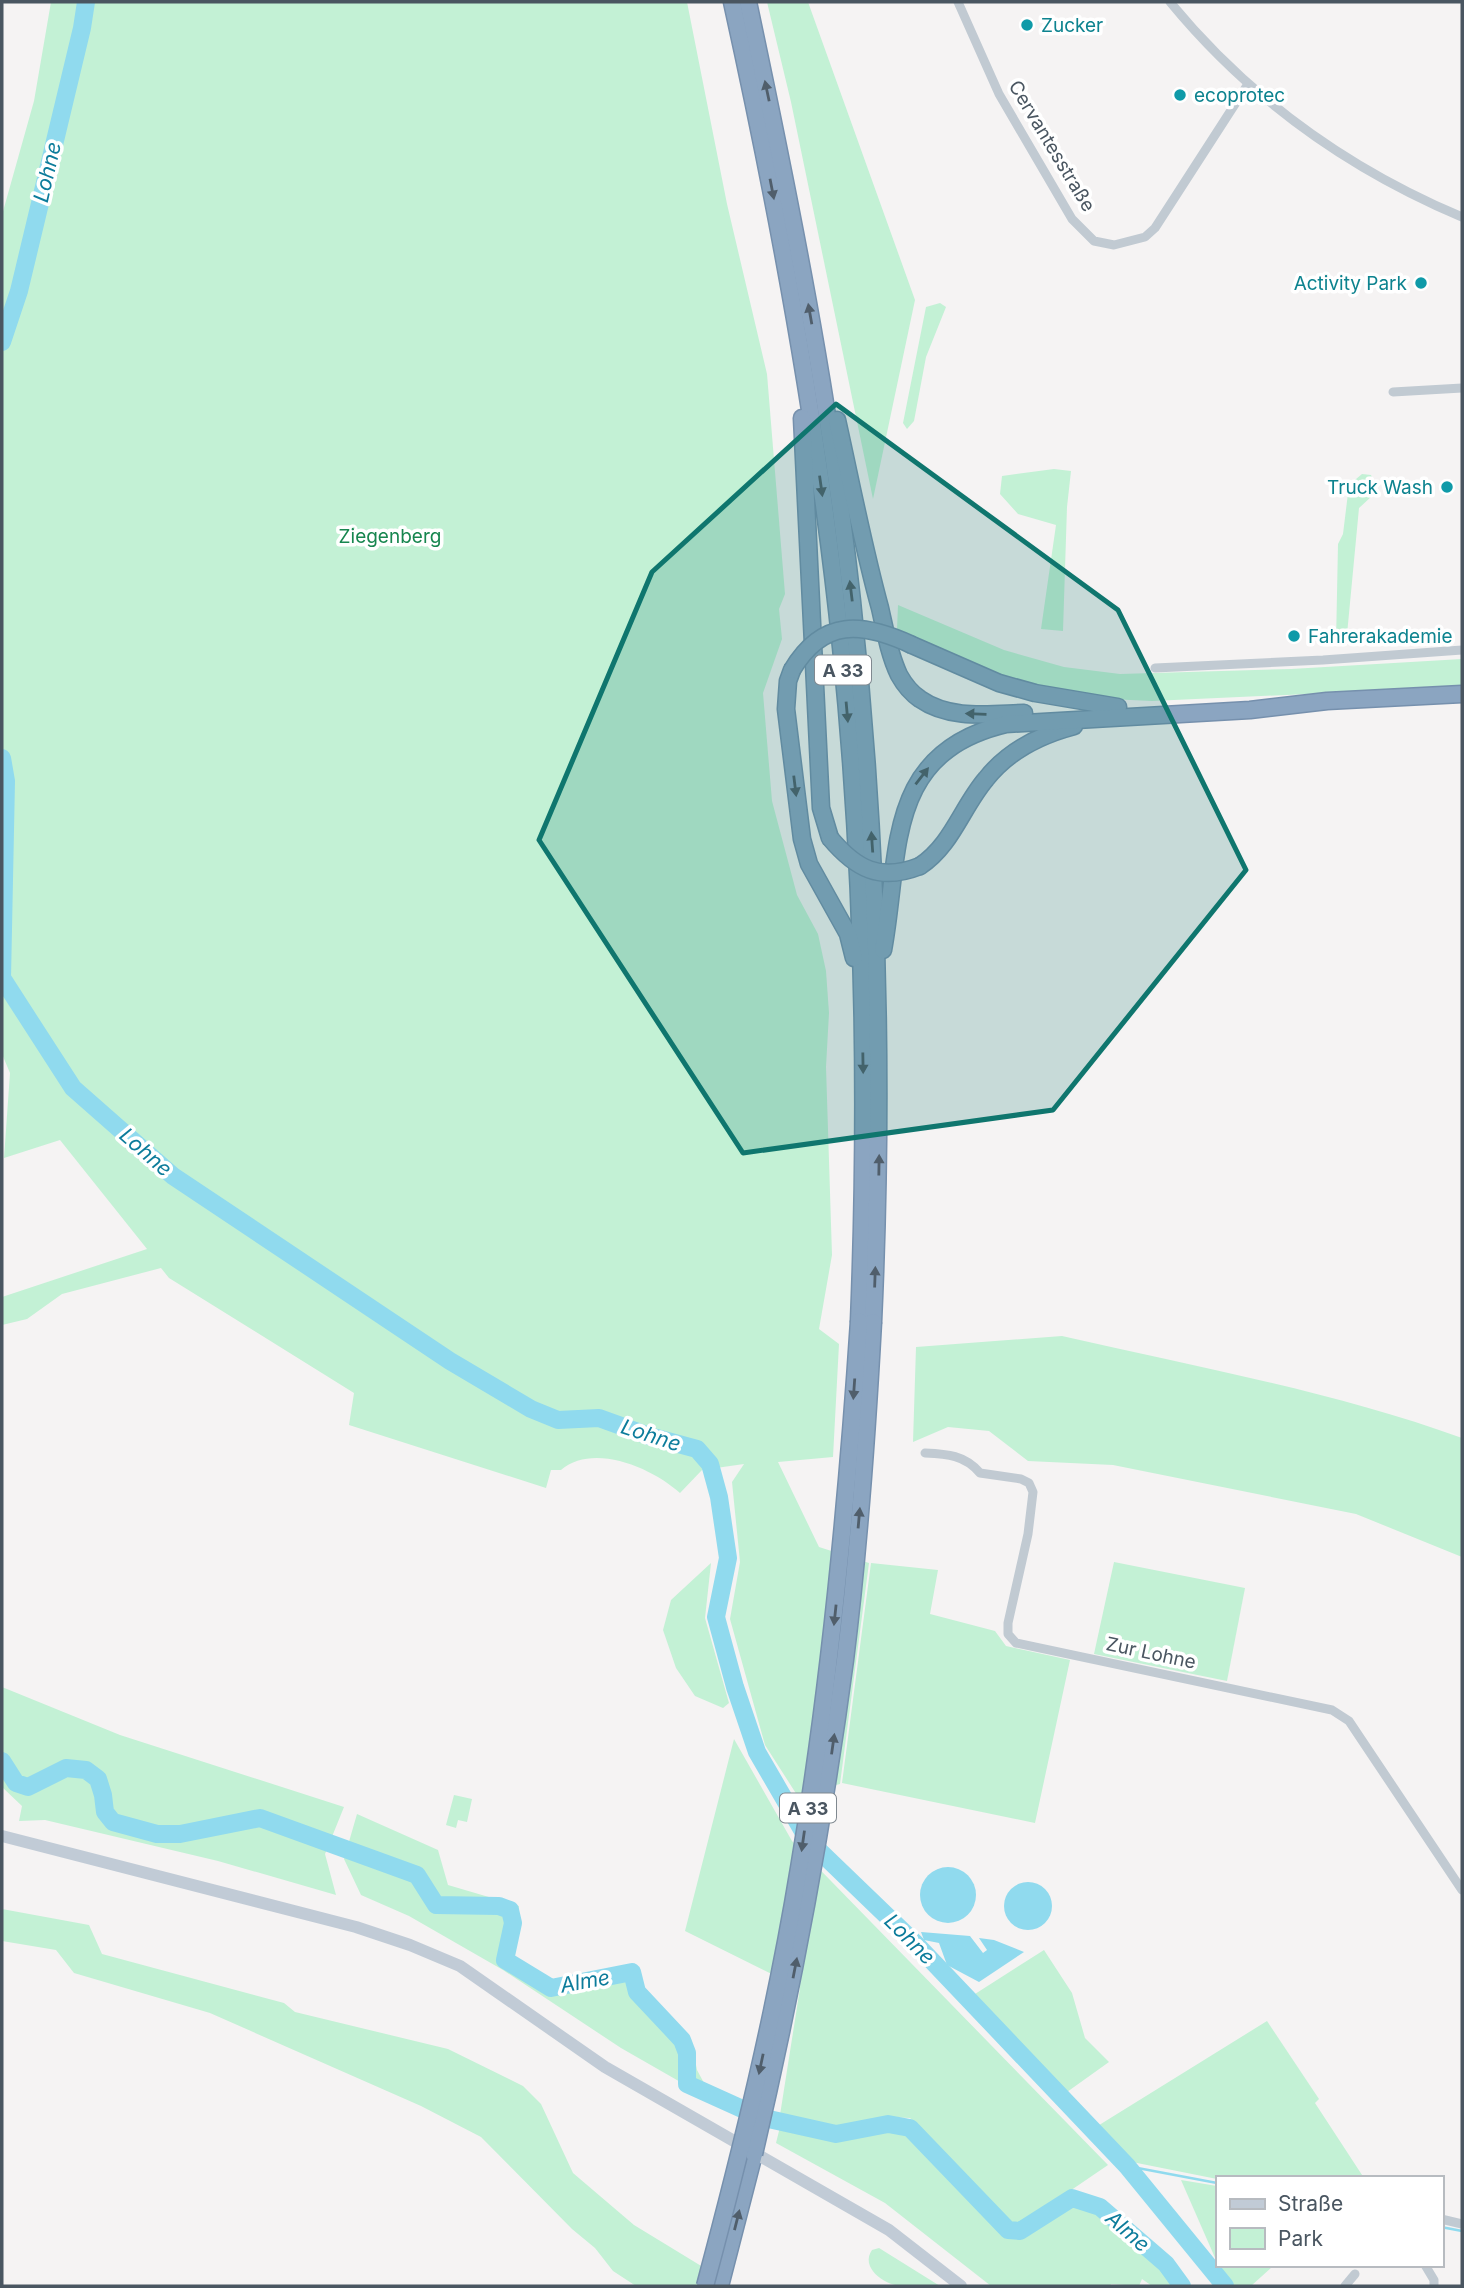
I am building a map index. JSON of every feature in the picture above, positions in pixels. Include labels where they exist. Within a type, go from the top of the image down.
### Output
[{"type":"highway","name":"A 33","points":[[720,2286],[775,2064],[826,1790],[855,1567],[866,1321],[863,995],[852,773],[841,646],[800,346],[777,217],[732,2]]},
{"type":"highway","name":"A 33","points":[[705,2286],[761,2063],[799,1868],[831,1653],[866,1321],[879,1154],[874,882],[857,647],[821,382],[792,213],[748,2]]},
{"type":"highway","points":[[800,346],[796,365],[804,447],[821,808],[830,838],[846,857],[878,873],[907,871],[920,866],[944,845],[986,779],[1019,748],[1062,729],[1124,712]]},
{"type":"highway","points":[[821,382],[836,414],[893,658],[900,676],[910,690],[932,706],[950,712],[975,715],[1124,712]]},
{"type":"highway","points":[[863,995],[848,934],[809,864],[802,839],[786,696],[792,670],[808,646],[833,631],[869,629],[999,683],[1124,712]]},
{"type":"highway","points":[[877,984],[905,808],[914,786],[927,769],[942,753],[962,739],[1006,724],[1124,712],[1250,701],[1327,701],[1462,694]]},
{"type":"street","name":"Cervantesstraße","points":[[958,2],[999,94],[1026,142],[1072,219],[1094,241],[1114,245],[1128,243],[1145,237],[1156,229],[1248,84]]},
{"type":"street","points":[[1170,2],[1248,84],[1291,119],[1337,152],[1401,189],[1462,217]]},
{"type":"street","points":[[1393,392],[1462,388]]},
{"type":"street","points":[[1155,668],[1462,650]]},
{"type":"street","name":"Zur Lohne","points":[[925,1453],[958,1457],[971,1462],[980,1473],[1021,1479],[1029,1483],[1034,1492],[1028,1534],[1008,1623],[1008,1634],[1016,1643],[1332,1710],[1340,1714],[1349,1721],[1462,1890]]},
{"type":"street","points":[[2,1836],[356,1927],[410,1945],[460,1966],[605,2067],[889,2230],[961,2286]]},
{"type":"street","points":[[1443,2219],[1462,2224]]},
{"type":"street","points":[[1426,2267],[1434,2280],[1434,2286]]},
{"type":"highlighted area","points":[[836,404],[1118,610],[1246,870],[1053,1110],[743,1153],[539,840],[652,572]]},
{"type":"green space","name":"Ziegenberg","points":[[51,2],[687,2],[727,204],[767,374],[785,594],[779,609],[782,639],[763,693],[772,801],[797,895],[818,934],[826,971],[829,1013],[826,1067],[832,1255],[819,1329],[839,1344],[833,1457],[778,1462],[819,1547],[869,1563],[840,1784],[797,1795],[765,1745],[730,1619],[740,1562],[732,1482],[744,1464],[702,1470],[680,1493],[639,1467],[606,1458],[589,1458],[574,1462],[561,1470],[551,1470],[546,1488],[349,1425],[354,1393],[169,1278],[161,1268],[62,1294],[27,1319],[2,1325],[2,1297],[147,1249],[60,1140],[4,1158],[10,1073],[2,1054],[2,215],[34,101]]},
{"type":"green space","points":[[767,2],[808,2],[915,300],[873,499],[791,102]]},
{"type":"green space","points":[[940,303],[946,307],[926,357],[914,421],[907,429],[903,423],[926,307]]},
{"type":"green space","points":[[1054,469],[1071,471],[1067,507],[1063,631],[1041,629],[1056,525],[1018,514],[1000,494],[1002,476]]},
{"type":"green space","points":[[1362,474],[1371,475],[1375,485],[1371,490],[1372,496],[1359,508],[1346,645],[1336,643],[1338,544],[1343,534],[1349,485]]},
{"type":"green space","points":[[898,605],[1004,650],[1064,667],[1120,674],[1291,669],[1462,659],[1462,687],[1152,701],[1088,698],[1005,678],[897,630]]},
{"type":"green space","points":[[1062,1336],[1314,1393],[1462,1438],[1462,1557],[1356,1514],[1113,1465],[1028,1461],[989,1431],[948,1427],[913,1442],[916,1347]]},
{"type":"green space","points":[[1114,1562],[1245,1588],[1227,1681],[1094,1654]]},
{"type":"green space","points":[[711,1563],[705,1618],[729,1703],[723,1708],[695,1696],[676,1668],[663,1630],[671,1600]]},
{"type":"green space","points":[[871,1563],[938,1570],[930,1614],[995,1631],[1006,1646],[1070,1660],[1035,1823],[842,1783]]},
{"type":"green space","points":[[2,1687],[120,1735],[344,1807],[325,1854],[336,1895],[218,1861],[45,1820],[19,1821],[22,1806],[2,1787]]},
{"type":"green space","points":[[734,1739],[792,1841],[1108,2165],[1020,2225],[1011,2223],[910,2118],[888,2117],[835,2127],[780,2115],[800,1988],[685,1931]]},
{"type":"green space","points":[[454,1795],[472,1799],[467,1822],[458,1820],[456,1828],[446,1825]]},
{"type":"green space","points":[[357,1814],[438,1850],[448,1885],[519,1906],[511,1958],[559,1984],[629,1968],[638,1972],[646,2000],[691,2039],[697,2070],[724,2107],[621,2048],[503,1970],[409,1916],[361,1895],[344,1859]]},
{"type":"green space","points":[[2,1909],[89,1925],[102,1954],[284,2003],[295,2012],[448,2049],[523,2086],[541,2104],[573,2173],[634,2225],[716,2275],[711,2286],[636,2286],[613,2271],[595,2248],[572,2229],[481,2137],[421,2106],[210,2013],[74,1973],[56,1950],[2,1941]]},
{"type":"green space","points":[[1044,1950],[1072,1993],[1085,2038],[1109,2062],[1067,2092],[975,1994]]},
{"type":"green space","points":[[1267,2021],[1319,2099],[1315,2103],[1363,2176],[1216,2176],[1216,2179],[1127,2161],[1096,2127]]},
{"type":"green space","points":[[780,2127],[837,2139],[889,2129],[909,2132],[1006,2233],[1020,2236],[1073,2204],[1100,2212],[1162,2269],[1172,2286],[1152,2286],[1142,2279],[1139,2286],[991,2286],[885,2203],[776,2143]]},
{"type":"green space","points":[[1181,2180],[1216,2186],[1216,2260]]},
{"type":"green space","points":[[879,2248],[940,2286],[900,2286],[887,2282],[875,2274],[869,2263],[872,2250]]},
{"type":"green space","points":[[1220,2267],[1272,2267],[1251,2286],[1232,2286]]},
{"type":"water","points":[[948,1867],[959,1869],[968,1875],[974,1884],[974,1906],[968,1915],[959,1921],[948,1923],[937,1921],[928,1915],[922,1906],[920,1895],[922,1884],[928,1875],[937,1869]]},
{"type":"water","points":[[1028,1882],[1045,1889],[1052,1906],[1045,1923],[1028,1930],[1011,1923],[1004,1906],[1011,1889]]},
{"type":"water","points":[[921,1932],[970,1936],[983,1953],[987,1950],[979,1938],[994,1940],[1024,1952],[979,1982],[947,1965],[939,1943],[924,1940]]},
{"type":"waterway","name":"Lohne","points":[[2,342],[19,291],[86,2]]},
{"type":"waterway","name":"Lohne","points":[[2,758],[6,781],[2,978],[73,1088],[173,1176],[450,1361],[531,1409],[558,1420],[599,1418],[697,1449],[710,1464],[719,1497],[728,1558],[716,1617],[735,1687],[757,1752],[808,1840],[915,1943],[1127,2166],[1225,2286]]},
{"type":"waterway","name":"Alme","points":[[2,1761],[16,1783],[28,1787],[66,1768],[86,1770],[98,1779],[105,1812],[113,1822],[157,1834],[180,1834],[260,1818],[417,1875],[436,1905],[499,1906],[510,1910],[513,1923],[505,1960],[551,1988],[632,1972],[637,1992],[682,2040],[687,2053],[687,2084],[760,2117],[836,2134],[888,2124],[910,2128],[1008,2230],[1020,2231],[1072,2198],[1100,2207],[1166,2264],[1182,2286]]},
{"type":"waterway","points":[[1127,2166],[1216,2183]]},
{"type":"waterway","points":[[1443,2227],[1462,2231]]},
{"type":"place","name":"Zucker","points":[[1027,25]]},
{"type":"place","name":"ecoprotec","points":[[1180,95]]},
{"type":"place","name":"Activity Park","points":[[1421,283]]},
{"type":"place","name":"Truck Wash","points":[[1447,487]]},
{"type":"place","name":"Fahrerakademie","points":[[1294,636]]}]
